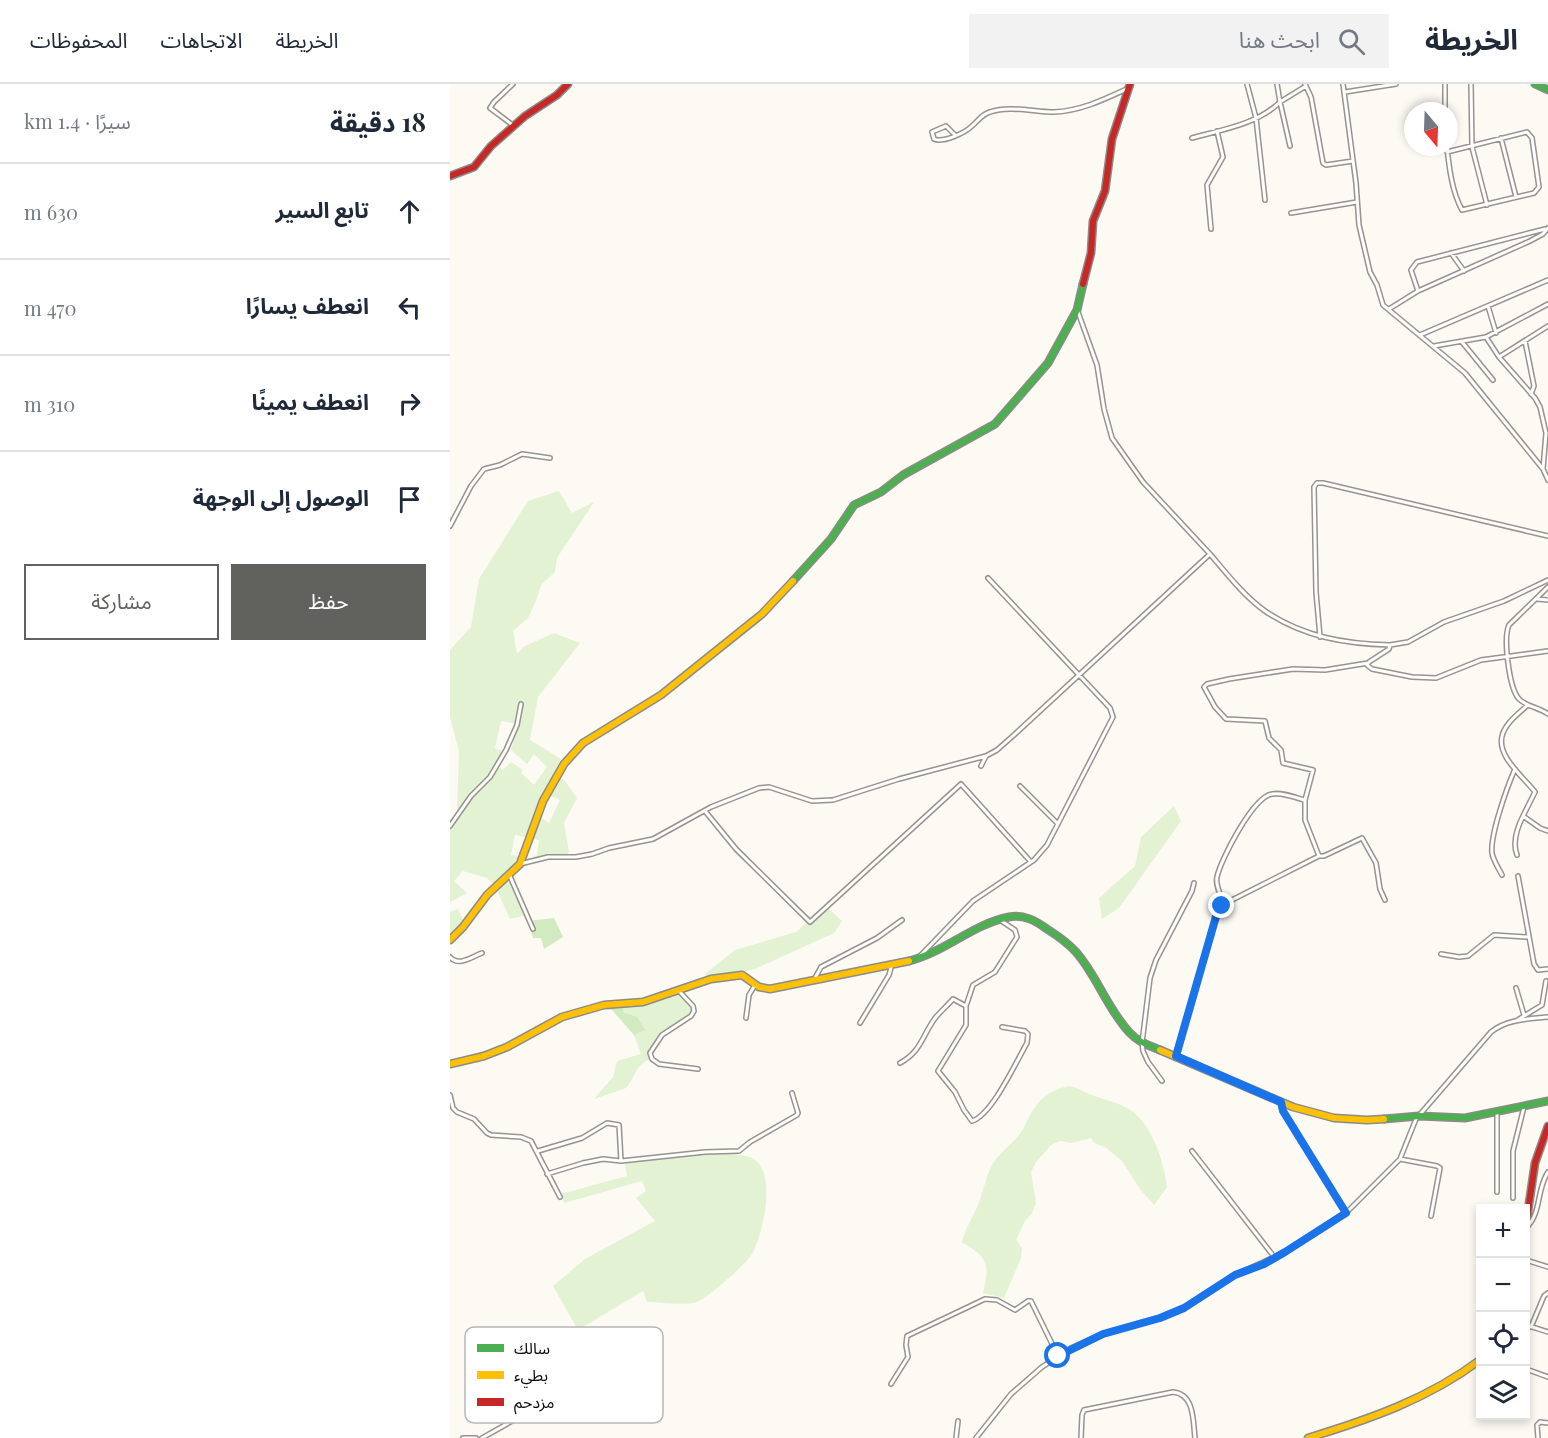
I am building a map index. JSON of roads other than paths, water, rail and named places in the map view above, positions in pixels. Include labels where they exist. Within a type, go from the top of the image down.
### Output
[{"type":"street","points":[[513,84],[490,108],[514,126]]},
{"type":"street","points":[[450,176],[474,167],[491,146],[514,126],[555,97],[568,84]]},
{"type":"street","points":[[1246,84],[1256,118],[1265,200]]},
{"type":"street","points":[[1277,84],[1290,146]]},
{"type":"street","points":[[1343,84],[1359,225],[1370,272],[1383,305],[1456,364],[1477,386],[1547,477]]},
{"type":"street","points":[[1345,92],[1396,84]]},
{"type":"street","points":[[1445,84],[1445,102]]},
{"type":"street","points":[[1471,84],[1472,147],[1487,205]]},
{"type":"street","points":[[1534,84],[1546,87]]},
{"type":"street","points":[[1192,138],[1256,118],[1273,109],[1306,85],[1311,97],[1323,163],[1326,165],[1353,161]]},
{"type":"street","points":[[956,135],[946,126],[932,132],[934,139],[938,141],[956,135],[968,130],[991,111],[1064,111],[1092,104],[1129,86]]},
{"type":"street","points":[[450,940],[487,895],[520,864],[543,801],[564,764],[583,743],[660,695],[762,614],[831,539],[854,505],[995,424],[1052,357],[1077,310],[1091,257],[1093,221],[1105,191],[1112,140],[1129,86]]},
{"type":"street","points":[[1211,229],[1207,188],[1223,158],[1217,131]]},
{"type":"street","points":[[1449,156],[1461,208],[1464,210],[1534,193],[1539,187],[1532,138],[1529,133],[1524,132],[1458,150]]},
{"type":"street","points":[[1501,138],[1516,197]]},
{"type":"street","points":[[1291,213],[1357,202]]},
{"type":"street","points":[[1389,309],[1418,291],[1530,241],[1547,229]]},
{"type":"street","points":[[1418,291],[1411,273],[1414,264],[1547,229]]},
{"type":"street","points":[[1523,235],[1530,241]]},
{"type":"street","points":[[1451,253],[1464,271]]},
{"type":"street","points":[[1419,336],[1548,280]]},
{"type":"street","points":[[1434,346],[1486,337],[1548,304]]},
{"type":"street","points":[[1488,306],[1496,333]]},
{"type":"street","points":[[1077,310],[1097,365],[1104,409],[1112,438],[1143,482],[1246,594],[1266,611],[1299,629],[1320,637],[1345,642],[1390,645],[1408,642],[1444,622],[1504,601],[1548,580]]},
{"type":"street","points":[[1499,357],[1548,326]]},
{"type":"street","points":[[1486,337],[1499,357],[1532,394],[1540,407],[1545,424],[1546,448],[1543,469]]},
{"type":"street","points":[[1525,340],[1533,386],[1532,394]]},
{"type":"street","points":[[1462,342],[1493,380]]},
{"type":"street","points":[[450,526],[471,486],[484,469],[500,465],[522,453],[550,458]]},
{"type":"street","points":[[1320,637],[1314,487],[1317,483],[1548,536]]},
{"type":"street","points":[[520,864],[548,857],[584,855],[653,839],[704,811],[759,788],[769,787],[812,801],[833,800],[899,778],[986,756],[997,750],[1014,735],[1210,554]]},
{"type":"street","points":[[918,959],[973,901],[1031,862],[1047,845],[1113,717],[1110,708],[988,578]]},
{"type":"street","points":[[1548,587],[1509,625],[1507,630],[1507,655],[1516,696],[1528,705],[1548,714]]},
{"type":"street","points":[[1536,598],[1548,600]]},
{"type":"street","points":[[1319,856],[1305,820],[1305,800],[1313,770],[1283,763],[1281,750],[1270,741],[1264,720],[1234,721],[1225,718],[1213,703],[1205,686],[1229,679],[1293,669],[1325,670],[1368,663],[1389,649],[1390,645]]},
{"type":"street","points":[[1368,663],[1371,669],[1412,677],[1432,678],[1443,676],[1474,662],[1507,655],[1548,651]]},
{"type":"street","points":[[450,826],[458,817],[466,801],[490,777],[506,750],[517,725],[521,704]]},
{"type":"street","points":[[1517,855],[1516,837],[1523,816],[1536,793],[1515,768],[1504,750],[1502,734],[1528,705]]},
{"type":"street","points":[[981,766],[986,756]]},
{"type":"street","points":[[1502,875],[1492,855],[1493,840],[1515,768]]},
{"type":"street","points":[[704,811],[736,849],[810,922],[961,784],[1031,862]]},
{"type":"street","points":[[1020,786],[1058,824]]},
{"type":"street","points":[[1224,904],[1216,880],[1224,858],[1253,810],[1265,796],[1272,794],[1284,794],[1305,800]]},
{"type":"street","points":[[1523,816],[1548,831]]},
{"type":"street","points":[[1176,1056],[1217,913],[1224,904],[1319,856],[1362,838],[1376,863],[1380,889],[1385,900]]},
{"type":"street","points":[[509,874],[533,929]]},
{"type":"street","points":[[1518,876],[1536,969],[1548,969]]},
{"type":"street","points":[[1162,1081],[1148,1062],[1142,1043],[1150,978],[1156,960],[1194,884]]},
{"type":"street","points":[[450,1064],[484,1056],[507,1047],[561,1017],[604,1005],[643,1002],[697,983],[731,975],[742,975],[755,985],[770,989],[918,959],[941,950],[978,927],[1016,916],[1033,919],[1066,941],[1084,962],[1123,1024],[1142,1043],[1307,1112],[1346,1120],[1419,1116],[1458,1119],[1548,1101]]},
{"type":"street","points":[[814,980],[821,967],[877,938],[902,920]]},
{"type":"street","points":[[1000,920],[1015,930],[1017,938],[995,972],[973,985],[966,1006],[966,1025],[938,1071],[955,1092],[972,1121],[984,1114],[1001,1090],[1027,1043],[1028,1034],[1025,1031],[1002,1027]]},
{"type":"street","points":[[1441,954],[1468,956],[1494,934],[1528,937]]},
{"type":"street","points":[[450,957],[454,962],[458,962],[482,953]]},
{"type":"street","points":[[860,1023],[889,975],[892,963]]},
{"type":"street","points":[[1516,1021],[1543,1003],[1546,981]]},
{"type":"street","points":[[746,1018],[749,995],[755,985]]},
{"type":"street","points":[[1516,988],[1524,1015]]},
{"type":"street","points":[[679,991],[693,1006],[692,1016],[662,1035],[650,1053],[652,1059],[659,1064],[698,1069]]},
{"type":"street","points":[[900,1064],[911,1058],[936,1017],[953,999],[966,1006]]},
{"type":"street","points":[[976,1438],[1011,1394],[1058,1356],[1103,1334],[1171,1314],[1196,1301],[1235,1275],[1275,1258],[1346,1213],[1400,1159],[1414,1121],[1491,1032],[1500,1026],[1516,1021],[1548,1017]]},
{"type":"street","points":[[547,1174],[583,1163],[603,1160],[621,1161],[705,1152],[739,1151],[750,1142],[797,1115],[792,1093]]},
{"type":"street","points":[[450,1095],[453,1108],[474,1119],[487,1133],[526,1138],[531,1141],[560,1197]]},
{"type":"street","points":[[1281,1102],[1283,1111],[1346,1213]]},
{"type":"street","points":[[1513,1197],[1513,1151],[1524,1107]]},
{"type":"street","points":[[1497,1112],[1497,1192]]},
{"type":"street","points":[[538,1151],[582,1138],[607,1123],[615,1123],[619,1125],[621,1161]]},
{"type":"street","points":[[1529,1204],[1535,1163],[1548,1126]]},
{"type":"street","points":[[1192,1151],[1275,1258]]},
{"type":"street","points":[[1400,1159],[1440,1168],[1431,1216]]},
{"type":"street","points":[[1530,1221],[1536,1214],[1542,1183],[1548,1172]]},
{"type":"street","points":[[1530,1261],[1548,1267]]},
{"type":"street","points":[[1548,1293],[1544,1296],[1531,1327],[1548,1332]]},
{"type":"street","points":[[891,1384],[908,1357],[907,1336],[985,1299],[997,1300],[1013,1310],[1031,1301],[1058,1356]]},
{"type":"street","points":[[1308,1438],[1367,1419],[1423,1396],[1454,1379],[1476,1363]]},
{"type":"street","points":[[1530,1370],[1548,1377]]},
{"type":"street","points":[[1081,1438],[1084,1410],[1173,1392],[1182,1394],[1190,1403],[1195,1438]]},
{"type":"street","points":[[956,1438],[958,1421]]},
{"type":"street","points":[[1538,1438],[1537,1425],[1540,1422],[1548,1423]]},
{"type":"street","points":[[482,1438],[509,1423]]},
{"type":"street","points":[[463,1438],[476,1438]]}]
